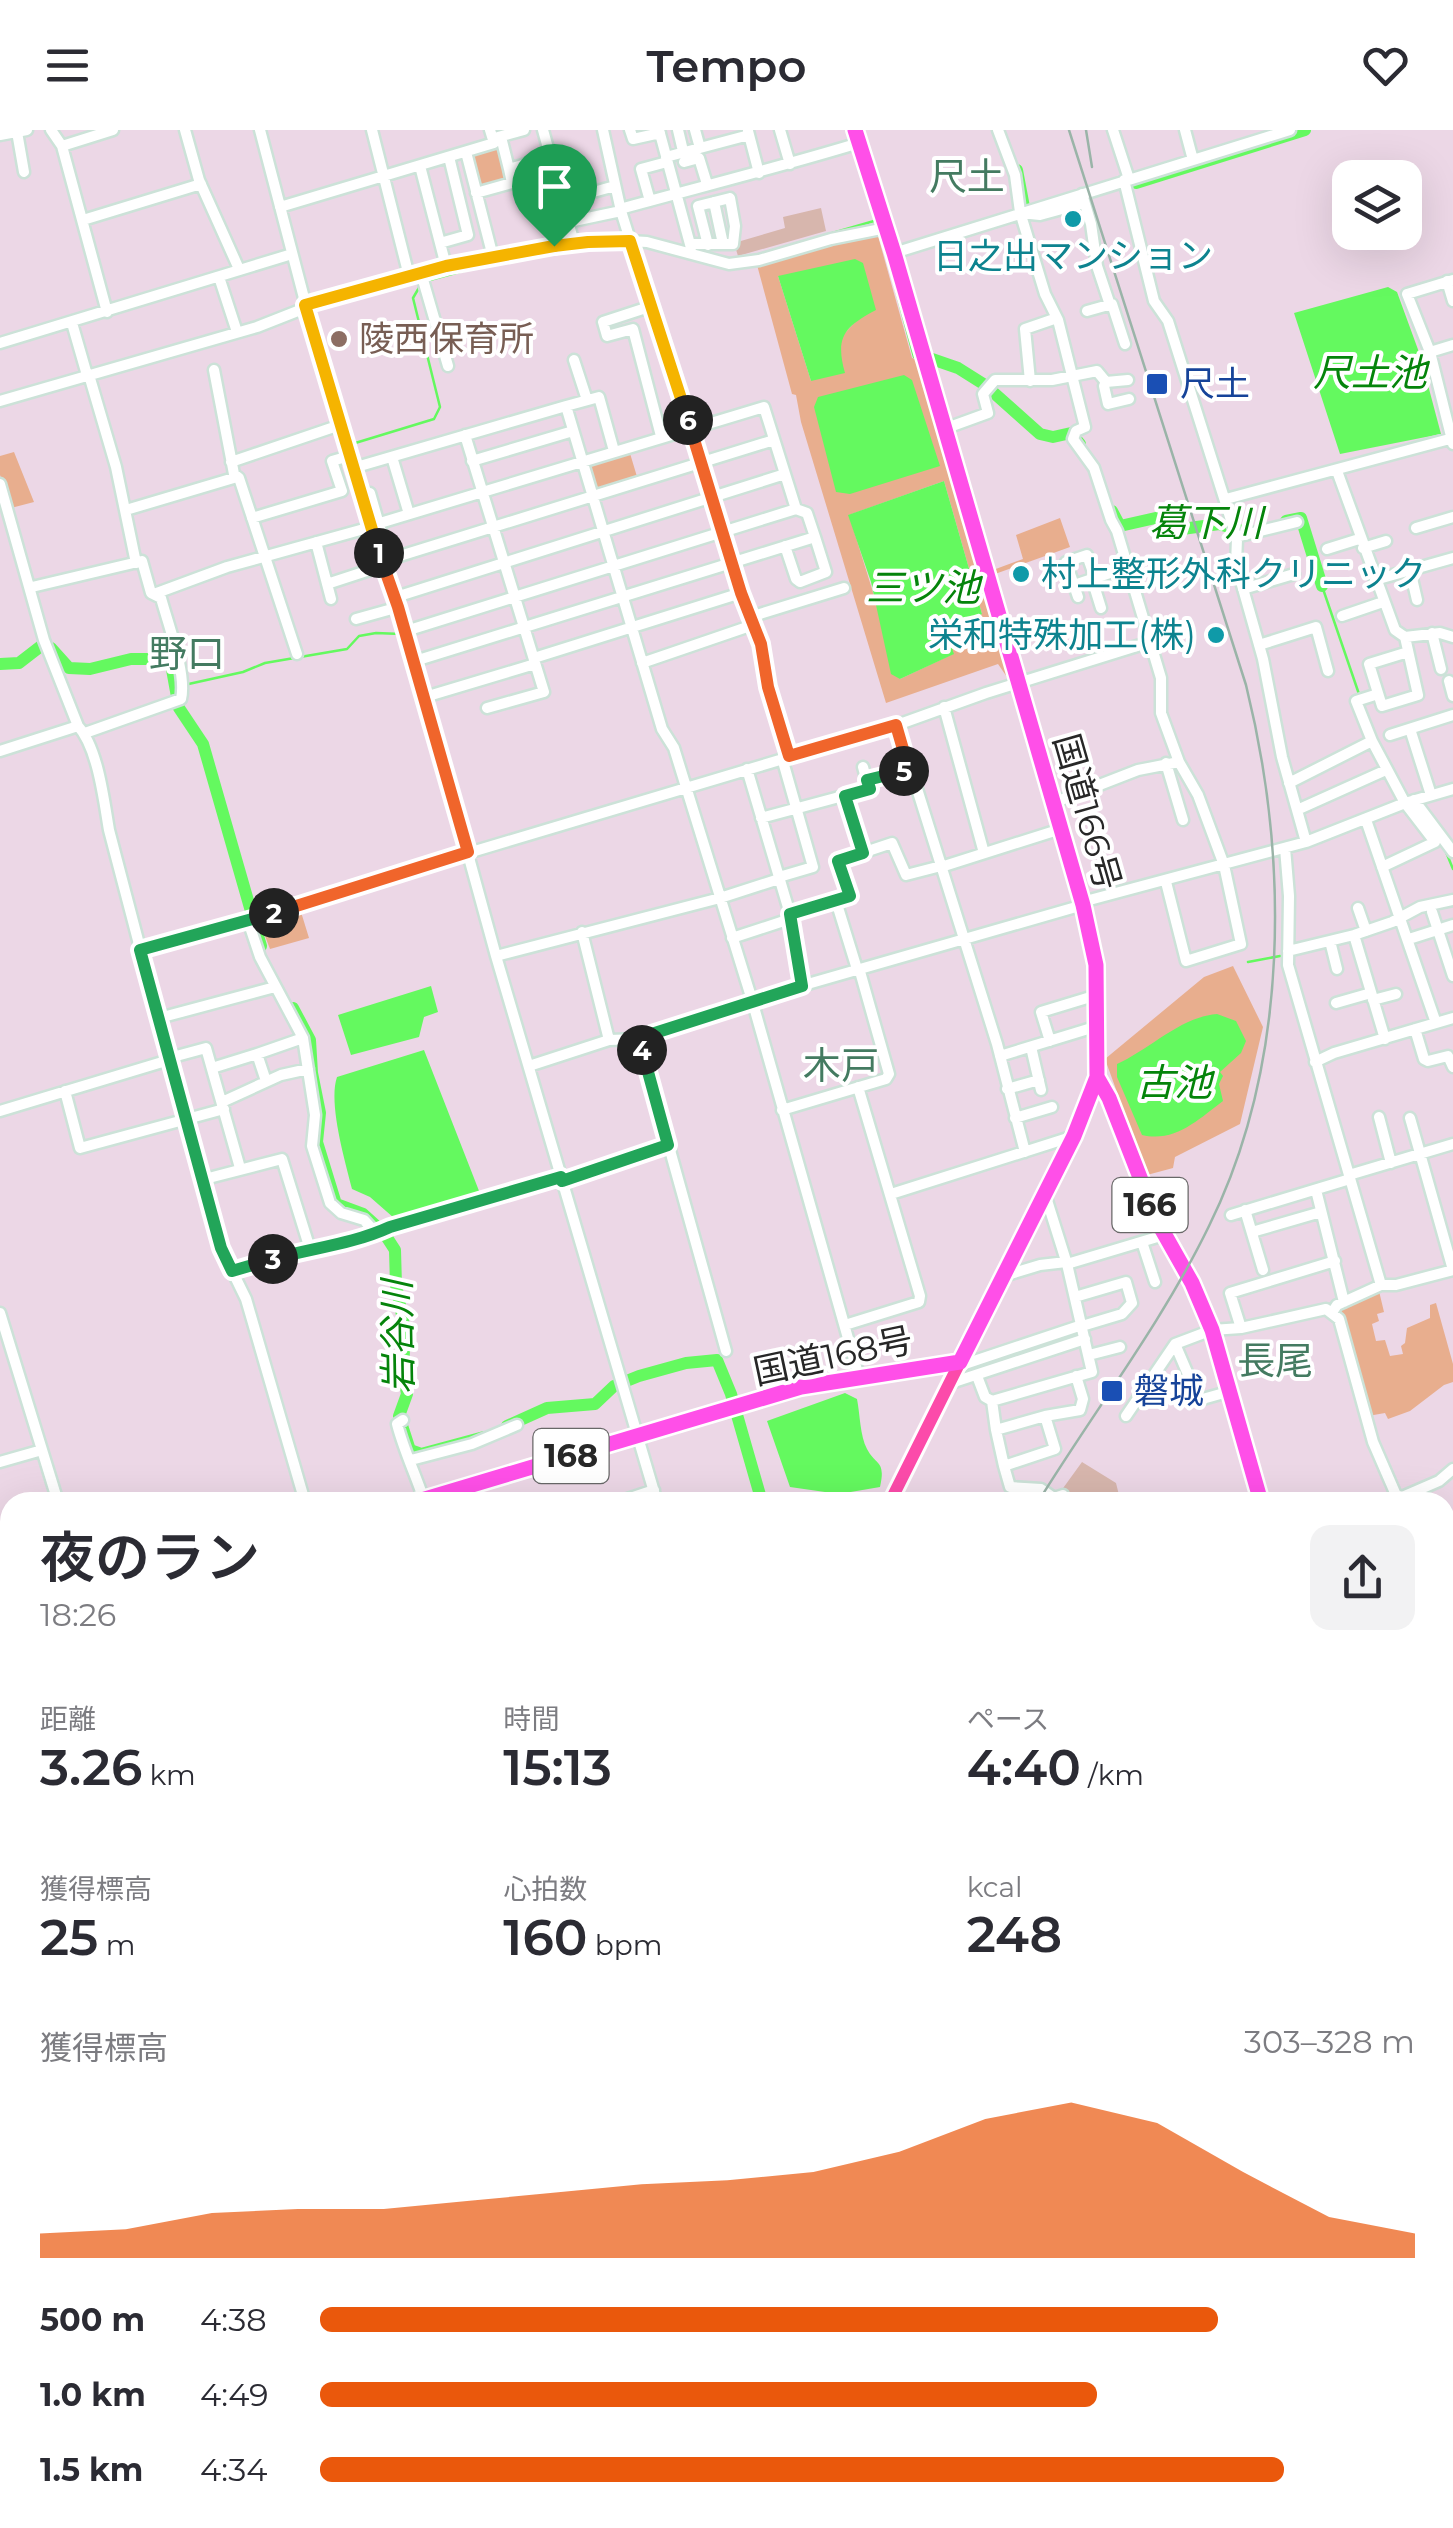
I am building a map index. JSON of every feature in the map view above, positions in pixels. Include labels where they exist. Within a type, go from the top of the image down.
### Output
[{"type":"highway","name":"国道166号","points":[[860,134],[1083,904],[1096,965],[1097,1076],[1110,1098],[1144,1193],[1212,1330],[1258,1492]]},
{"type":"highway","name":"国道168号","points":[[453,1492],[801,1387],[960,1362],[1074,1136],[1097,1076]]},
{"type":"main road","points":[[895,1492],[960,1362]]},
{"type":"street","points":[[51,130],[62,146],[108,312]]},
{"type":"street","points":[[62,146],[113,130]]},
{"type":"street","points":[[186,130],[201,184],[238,268]]},
{"type":"street","points":[[260,130],[305,305],[351,462],[375,525],[496,956],[655,1492]]},
{"type":"street","points":[[372,130],[408,276]]},
{"type":"street","points":[[494,135],[524,130]]},
{"type":"street","points":[[543,130],[574,243]]},
{"type":"street","points":[[496,956],[720,898],[813,867],[752,621],[630,241],[602,130]]},
{"type":"street","points":[[630,130],[633,140],[659,131],[691,249]]},
{"type":"street","points":[[678,130],[691,188]]},
{"type":"street","points":[[695,130],[700,148]]},
{"type":"street","points":[[712,130],[716,144]]},
{"type":"street","points":[[780,130],[790,164]]},
{"type":"street","points":[[998,130],[1015,175],[1020,212],[1045,294],[1057,318],[1085,427],[1074,435],[1094,468],[1128,567],[1161,678],[1160,712],[1179,762],[1198,795],[1224,865],[1241,944],[1186,961],[1166,882]]},
{"type":"street","points":[[1113,130],[1154,300],[1168,321],[1235,531],[1236,564],[1306,842]]},
{"type":"street","points":[[1186,130],[1193,160]]},
{"type":"street","points":[[894,253],[1020,212],[1083,198],[1290,130]]},
{"type":"street","points":[[0,134],[22,131],[24,172]]},
{"type":"street","points":[[650,201],[641,169],[716,144],[732,134],[748,132],[759,173]]},
{"type":"street","points":[[569,222],[790,164],[860,134]]},
{"type":"street","points":[[280,207],[494,143],[494,135]]},
{"type":"street","points":[[476,193],[512,182],[494,135]]},
{"type":"street","points":[[466,152],[492,257]]},
{"type":"street","points":[[683,155],[699,158],[707,184]]},
{"type":"street","points":[[440,243],[468,236],[449,158]]},
{"type":"street","points":[[509,168],[526,164],[539,207],[615,186]]},
{"type":"street","points":[[420,166],[446,266]]},
{"type":"street","points":[[83,220],[201,184]]},
{"type":"street","points":[[691,249],[733,244],[735,226],[730,198],[698,206],[708,245]]},
{"type":"street","points":[[1083,198],[1092,224],[1097,266],[1124,344]]},
{"type":"street","points":[[0,401],[285,317],[305,305],[492,257],[574,243],[630,241],[691,249],[729,264],[886,228]]},
{"type":"street","points":[[0,342],[292,254]]},
{"type":"street","points":[[421,273],[448,366]]},
{"type":"street","points":[[220,277],[237,332]]},
{"type":"street","points":[[1226,499],[1452,441],[1449,413],[1407,294],[1450,281],[1453,300]]},
{"type":"street","points":[[1086,312],[1110,305]]},
{"type":"street","points":[[652,306],[602,322],[607,336],[633,329],[660,436]]},
{"type":"street","points":[[1030,382],[1025,329],[1057,318]]},
{"type":"street","points":[[72,323],[126,510],[136,563]]},
{"type":"street","points":[[1430,352],[1453,345]]},
{"type":"street","points":[[574,360],[586,400]]},
{"type":"street","points":[[214,370],[231,462],[296,654]]},
{"type":"street","points":[[944,429],[988,414],[983,394],[995,380],[1030,382],[1098,371],[1106,382]]},
{"type":"street","points":[[1106,382],[1128,380]]},
{"type":"street","points":[[1106,382],[1108,404],[1129,399]]},
{"type":"street","points":[[252,518],[342,491],[332,461],[392,456],[599,397],[614,451]]},
{"type":"street","points":[[566,406],[662,729],[674,748],[687,786],[752,1000],[859,1377]]},
{"type":"street","points":[[154,594],[263,556],[764,406],[796,509]]},
{"type":"street","points":[[231,462],[340,425]]},
{"type":"street","points":[[472,461],[573,431]]},
{"type":"street","points":[[465,436],[544,692],[487,708]]},
{"type":"street","points":[[327,584],[774,440]]},
{"type":"street","points":[[392,456],[409,514]]},
{"type":"street","points":[[1337,471],[1395,630],[1405,637],[1432,633],[1453,637]]},
{"type":"street","points":[[356,619],[503,563],[785,474]]},
{"type":"street","points":[[126,510],[237,477]]},
{"type":"street","points":[[0,484],[46,646],[100,780],[201,1180],[221,1248],[246,1300],[302,1492]]},
{"type":"street","points":[[370,494],[375,525]]},
{"type":"street","points":[[406,631],[796,509],[807,512],[826,572],[800,582],[785,546]]},
{"type":"street","points":[[1416,528],[1453,517]]},
{"type":"street","points":[[1235,531],[1297,522]]},
{"type":"street","points":[[414,660],[816,537]]},
{"type":"street","points":[[1327,549],[1386,541]]},
{"type":"street","points":[[316,542],[331,599]]},
{"type":"street","points":[[1078,597],[1066,562],[1087,555],[1101,608]]},
{"type":"street","points":[[1375,580],[1453,558]]},
{"type":"street","points":[[0,751],[182,699],[184,694],[160,598],[151,593],[142,562],[32,588]]},
{"type":"street","points":[[1074,585],[1128,567]]},
{"type":"street","points":[[1410,570],[1417,600]]},
{"type":"street","points":[[1243,589],[1294,574]]},
{"type":"street","points":[[642,663],[844,588]]},
{"type":"street","points":[[425,697],[741,593]]},
{"type":"street","points":[[1342,616],[1384,602]]},
{"type":"street","points":[[1259,644],[1316,627],[1328,671]]},
{"type":"street","points":[[1432,633],[1442,669]]},
{"type":"street","points":[[1405,637],[1418,695],[1382,706],[1369,664],[1408,652]]},
{"type":"street","points":[[140,950],[896,725],[944,706],[1150,642]]},
{"type":"street","points":[[1449,681],[1453,696]]},
{"type":"street","points":[[1378,694],[1360,700],[1372,741],[1386,770],[1434,842],[1382,868]]},
{"type":"street","points":[[944,706],[984,854]]},
{"type":"street","points":[[1390,735],[1453,715]]},
{"type":"street","points":[[896,725],[966,941],[1025,1152]]},
{"type":"street","points":[[1410,729],[1431,796]]},
{"type":"street","points":[[1290,783],[1372,741]]},
{"type":"street","points":[[1054,803],[1138,770],[1179,762]]},
{"type":"street","points":[[1166,764],[1183,820]]},
{"type":"street","points":[[762,818],[870,789],[862,767]]},
{"type":"street","points":[[747,769],[790,917],[802,986]]},
{"type":"street","points":[[867,780],[909,770]]},
{"type":"street","points":[[1297,810],[1386,770]]},
{"type":"street","points":[[528,1066],[609,1040],[639,1038],[858,968],[966,941],[1306,842],[1409,802],[1453,790]]},
{"type":"street","points":[[845,796],[863,853]]},
{"type":"street","points":[[1409,802],[1453,852]]},
{"type":"street","points":[[1366,820],[1436,1023]]},
{"type":"street","points":[[732,938],[850,896],[838,861],[892,843],[906,876],[1061,829]]},
{"type":"street","points":[[1285,848],[1288,965],[1380,1285]]},
{"type":"street","points":[[782,1110],[886,1080],[889,1074],[836,900]]},
{"type":"street","points":[[1288,951],[1360,933],[1420,906],[1453,900]]},
{"type":"street","points":[[1358,908],[1372,997],[1384,1039]]},
{"type":"street","points":[[1432,912],[1450,956],[1453,976]]},
{"type":"street","points":[[248,920],[260,957],[303,1038],[315,1115],[312,1146],[330,1203],[341,1212],[364,1220],[376,1233]]},
{"type":"street","points":[[1408,939],[1453,925]]},
{"type":"street","points":[[582,932],[609,1040]]},
{"type":"street","points":[[1330,941],[1338,970]]},
{"type":"street","points":[[159,1018],[275,987]]},
{"type":"street","points":[[1336,1003],[1396,994]]},
{"type":"street","points":[[1050,1041],[1041,1012],[1097,995]]},
{"type":"street","points":[[1315,1062],[1453,1018]]},
{"type":"street","points":[[1000,1056],[1098,1026]]},
{"type":"street","points":[[1415,1029],[1426,1061],[1448,1056],[1453,1067]]},
{"type":"street","points":[[212,1068],[303,1038]]},
{"type":"street","points":[[639,1038],[726,1351]]},
{"type":"street","points":[[0,1111],[206,1048],[240,1168]]},
{"type":"street","points":[[1007,1089],[1040,1085],[1031,1048]]},
{"type":"street","points":[[257,1054],[266,1081]]},
{"type":"street","points":[[65,1091],[80,1148],[185,1121],[223,1106],[266,1081],[308,1069]]},
{"type":"street","points":[[845,1325],[918,1302],[920,1296],[858,1087]]},
{"type":"street","points":[[1015,1118],[1052,1108]]},
{"type":"street","points":[[1379,1118],[1391,1162]]},
{"type":"street","points":[[1334,1312],[1344,1302],[1380,1285],[1453,1270],[1450,1246],[1410,1118]]},
{"type":"street","points":[[891,1194],[1074,1136]]},
{"type":"street","points":[[1231,1215],[1453,1144]]},
{"type":"street","points":[[232,1271],[310,1249],[346,1244],[668,1145]]},
{"type":"street","points":[[201,1180],[282,1159],[310,1249]]},
{"type":"street","points":[[1316,1190],[1344,1302]]},
{"type":"street","points":[[977,1376],[985,1397],[992,1401],[1092,1372],[1067,1264],[1045,1194]]},
{"type":"street","points":[[1245,1210],[1263,1270]]},
{"type":"street","points":[[1252,1232],[1321,1212]]},
{"type":"street","points":[[1440,1224],[1453,1220]]},
{"type":"street","points":[[1004,1276],[1040,1265],[1067,1264],[1164,1235]]},
{"type":"street","points":[[1142,1242],[1155,1282]]},
{"type":"street","points":[[1241,1328],[1230,1293],[1334,1262]]},
{"type":"street","points":[[960,1362],[965,1364],[1122,1314],[1132,1303],[1126,1282],[1075,1297]]},
{"type":"street","points":[[1126,1416],[1176,1344],[1212,1330],[1241,1328],[1326,1308],[1338,1318],[1373,1442],[1397,1492]]},
{"type":"street","points":[[0,1313],[4,1342],[55,1492]]},
{"type":"street","points":[[950,1384],[1085,1339]]},
{"type":"street","points":[[1176,1344],[1199,1400],[1232,1391]]},
{"type":"street","points":[[1088,1355],[1120,1347]]},
{"type":"street","points":[[996,1430],[1080,1410],[1083,1399],[1076,1376]]},
{"type":"street","points":[[992,1401],[1010,1486],[1045,1492]]},
{"type":"street","points":[[1004,1466],[1055,1449],[1045,1416]]},
{"type":"street","points":[[403,1420],[397,1424],[421,1492]]},
{"type":"street","points":[[411,1460],[472,1444],[518,1426]]},
{"type":"street","points":[[0,1462],[42,1450]]},
{"type":"street","points":[[1414,1492],[1440,1481],[1453,1469]]},
{"type":"shaded area","points":[[500,144],[509,181],[478,189],[469,154]]},
{"type":"shaded area","points":[[821,208],[826,231],[738,256],[734,243],[785,228],[783,217]]},
{"type":"shaded area","points":[[878,236],[912,358],[919,360],[1011,676],[1007,677],[998,664],[886,703],[757,265],[827,244]],"holes":[[[778,276],[857,320],[842,336],[839,351],[811,381]],[[944,481],[982,614],[955,635],[953,654],[900,679],[849,515]]]},
{"type":"shaded area","points":[[629,450],[638,480],[595,493],[585,462]]},
{"type":"shaded area","points":[[14,452],[34,502],[11,508],[0,475],[0,456]]},
{"type":"shaded area","points":[[1060,518],[1070,547],[995,574],[993,570],[1023,559],[1016,535]]},
{"type":"shaded area","points":[[301,912],[309,938],[270,949],[260,923]]},
{"type":"shaded area","points":[[1233,966],[1263,1027],[1240,1124],[1175,1157],[1173,1168],[1147,1175],[1105,1059],[1204,977]]},
{"type":"shaded area","points":[[1379,1291],[1384,1312],[1377,1314],[1379,1321],[1372,1324],[1376,1341],[1385,1340],[1390,1356],[1403,1354],[1401,1346],[1407,1328],[1430,1318],[1430,1305],[1436,1303],[1453,1364],[1453,1382],[1410,1411],[1388,1419],[1385,1413],[1368,1416],[1341,1311],[1341,1305]]},
{"type":"shaded area","points":[[1082,1462],[1116,1483],[1118,1492],[1060,1492]]},
{"type":"water","points":[[855,259],[863,263],[876,310],[845,334],[841,350],[845,373],[811,381],[778,276]]},
{"type":"water","name":"尺土池","points":[[1388,287],[1397,292],[1420,355],[1441,434],[1340,454],[1294,313]]},
{"type":"water","name":"三ツ池","points":[[904,375],[912,380],[940,466],[850,494],[836,492],[814,407],[818,397]]},
{"type":"water","name":"三ツ池","points":[[944,481],[982,614],[955,634],[954,654],[900,679],[891,674],[871,582],[848,515]]},
{"type":"water","points":[[431,986],[438,1012],[424,1017],[419,1037],[351,1055],[338,1015]]},
{"type":"water","name":"古池","points":[[1217,1014],[1236,1021],[1246,1041],[1241,1053],[1220,1072],[1223,1101],[1176,1133],[1142,1135],[1117,1077],[1117,1064],[1190,1021]]},
{"type":"water","points":[[424,1050],[481,1196],[394,1218],[370,1197],[352,1189],[338,1132],[335,1088],[337,1077]]},
{"type":"water","points":[[845,1393],[857,1399],[865,1444],[881,1468],[880,1487],[825,1492],[790,1487],[767,1421]]},
{"type":"waterway","points":[[1136,183],[1305,130]]},
{"type":"waterway","points":[[1017,170],[1024,207]]},
{"type":"waterway","name":"葛下川","points":[[756,255],[874,221]]},
{"type":"waterway","name":"葛下川","points":[[599,237],[626,236]]},
{"type":"waterway","name":"葛下川","points":[[882,238],[914,357]]},
{"type":"waterway","name":"葛下川","points":[[426,281],[500,261]]},
{"type":"waterway","name":"葛下川","points":[[356,459],[352,444],[434,419],[440,407],[413,298],[420,286]]},
{"type":"waterway","name":"葛下川","points":[[929,358],[958,368],[985,385],[1040,434],[1053,437],[1071,433],[1080,444]]},
{"type":"waterway","name":"葛下川","points":[[1112,511],[1120,526],[1160,517],[1182,529],[1219,524],[1242,531]]},
{"type":"waterway","name":"葛下川","points":[[1286,521],[1301,518],[1322,586]]},
{"type":"waterway","name":"葛下川","points":[[1322,586],[1360,697]]},
{"type":"waterway","name":"葛下川","points":[[184,685],[265,663],[347,649],[359,636],[401,634]]},
{"type":"waterway","name":"岩谷川","points":[[0,664],[19,663],[41,646],[51,648],[69,668],[90,669],[131,659],[167,659],[179,708],[203,744],[261,946]]},
{"type":"waterway","name":"葛下川","points":[[1363,704],[1407,796]]},
{"type":"waterway","name":"葛下川","points":[[1444,847],[1453,869]]},
{"type":"waterway","points":[[1248,962],[1280,956]]},
{"type":"waterway","name":"岩谷川","points":[[293,1008],[310,1040],[320,1113],[317,1142],[336,1204],[363,1214],[384,1233],[395,1250],[396,1285],[405,1330],[403,1370],[407,1394],[399,1416],[410,1450],[421,1454],[484,1437]]},
{"type":"waterway","name":"岩谷川","points":[[507,1426],[547,1408],[595,1404],[614,1386],[639,1376],[686,1363],[717,1360],[759,1492]]},
{"type":"railway","points":[[1045,1492],[1149,1332],[1209,1226],[1236,1163],[1255,1097],[1268,1029],[1274,959],[1275,889],[1270,820],[1246,685],[1069,130]]},
{"type":"railway","points":[[1086,130],[1092,167]]},
{"type":"place","name":"日之出マンション","points":[[1073,219]]},
{"type":"place","name":"陵西保育所","points":[[339,339]]},
{"type":"place","name":"尺土","points":[[1157,384]]},
{"type":"place","name":"村上整形外科クリニック","points":[[1021,574]]},
{"type":"place","name":"栄和特殊加工(株)","points":[[1216,635]]},
{"type":"place","name":"磐城","points":[[1112,1391]]},
{"type":"district","name":"尺土","points":[[967,177]]},
{"type":"district","name":"野口","points":[[187,654]]},
{"type":"district","name":"木戸","points":[[841,1066]]},
{"type":"district","name":"長尾","points":[[1275,1361]]},
{"type":"route","points":[[630,241],[741,593],[761,644],[768,687],[789,756],[896,725],[909,770],[867,780],[870,789],[845,796],[863,853],[838,861],[850,896],[790,914],[802,986],[639,1038],[668,1145],[562,1181],[561,1177],[390,1227],[346,1244],[328,1244],[232,1271],[201,1180],[140,950],[468,852],[414,660],[305,305],[446,266],[554,246],[630,241]]}]
